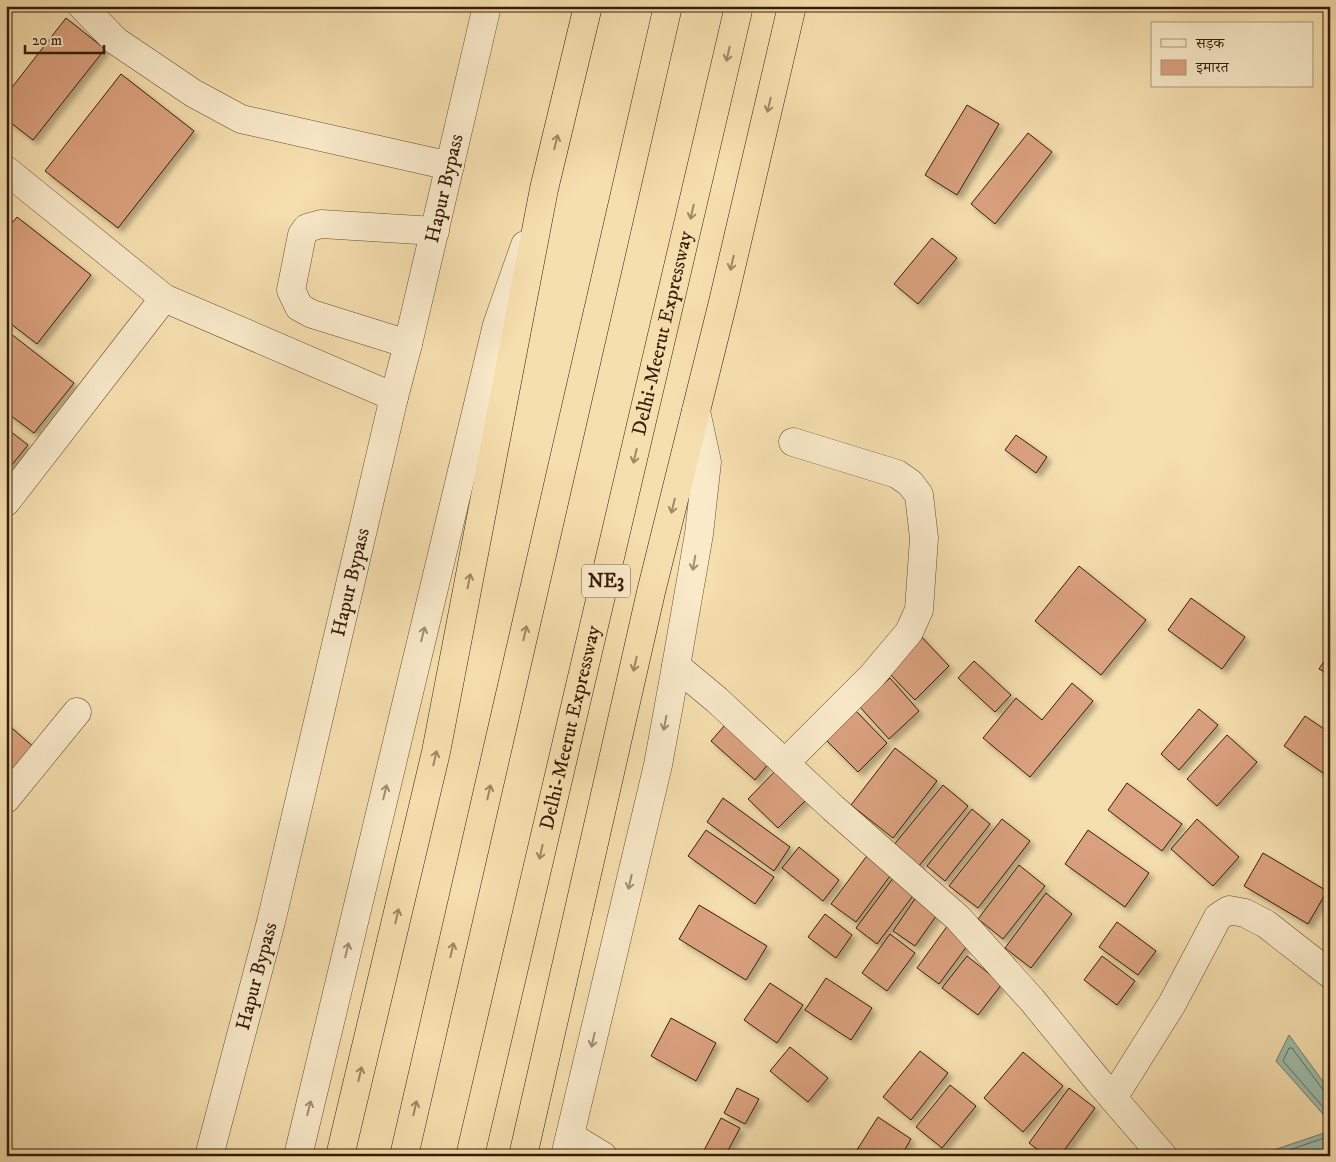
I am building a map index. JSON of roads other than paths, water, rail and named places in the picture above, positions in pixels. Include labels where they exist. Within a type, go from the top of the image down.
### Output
[{"type":"highway","points":[[340,1156],[436,752],[544,189],[588,6]]},
{"type":"highway","points":[[404,1156],[668,6]]},
{"type":"highway","name":"Delhi-Meerut Expressway","points":[[470,1156],[739,6]]},
{"type":"highway","points":[[523,1156],[651,592],[696,412],[792,6]]},
{"type":"street","points":[[82,6],[116,42],[194,93],[241,119],[450,166]]},
{"type":"street","name":"Hapur Bypass","points":[[209,1156],[271,922],[487,6]]},
{"type":"street","points":[[6,170],[164,298],[394,397]]},
{"type":"street","points":[[298,1156],[497,325],[544,189]]},
{"type":"street","points":[[408,344],[312,314],[299,307],[291,290],[302,235],[307,228],[321,224],[435,231]]},
{"type":"street","points":[[6,502],[164,298]]},
{"type":"street","points":[[602,1156],[568,1146],[658,765],[676,666],[699,534],[706,462],[696,412]]},
{"type":"street","points":[[785,763],[872,676],[909,632],[919,610],[924,538],[919,495],[910,483],[896,474],[793,442]]},
{"type":"street","points":[[676,666],[717,700],[833,808],[958,918],[1032,1000],[1163,1156]]},
{"type":"street","points":[[6,799],[77,712]]},
{"type":"street","points":[[1113,1098],[1172,1004],[1218,917],[1229,910],[1244,913],[1266,924],[1330,974]]},
{"type":"water","points":[[1289,1035],[1330,1091],[1330,1122],[1276,1061]]},
{"type":"water","points":[[1330,1131],[1330,1156],[1256,1156]]}]
